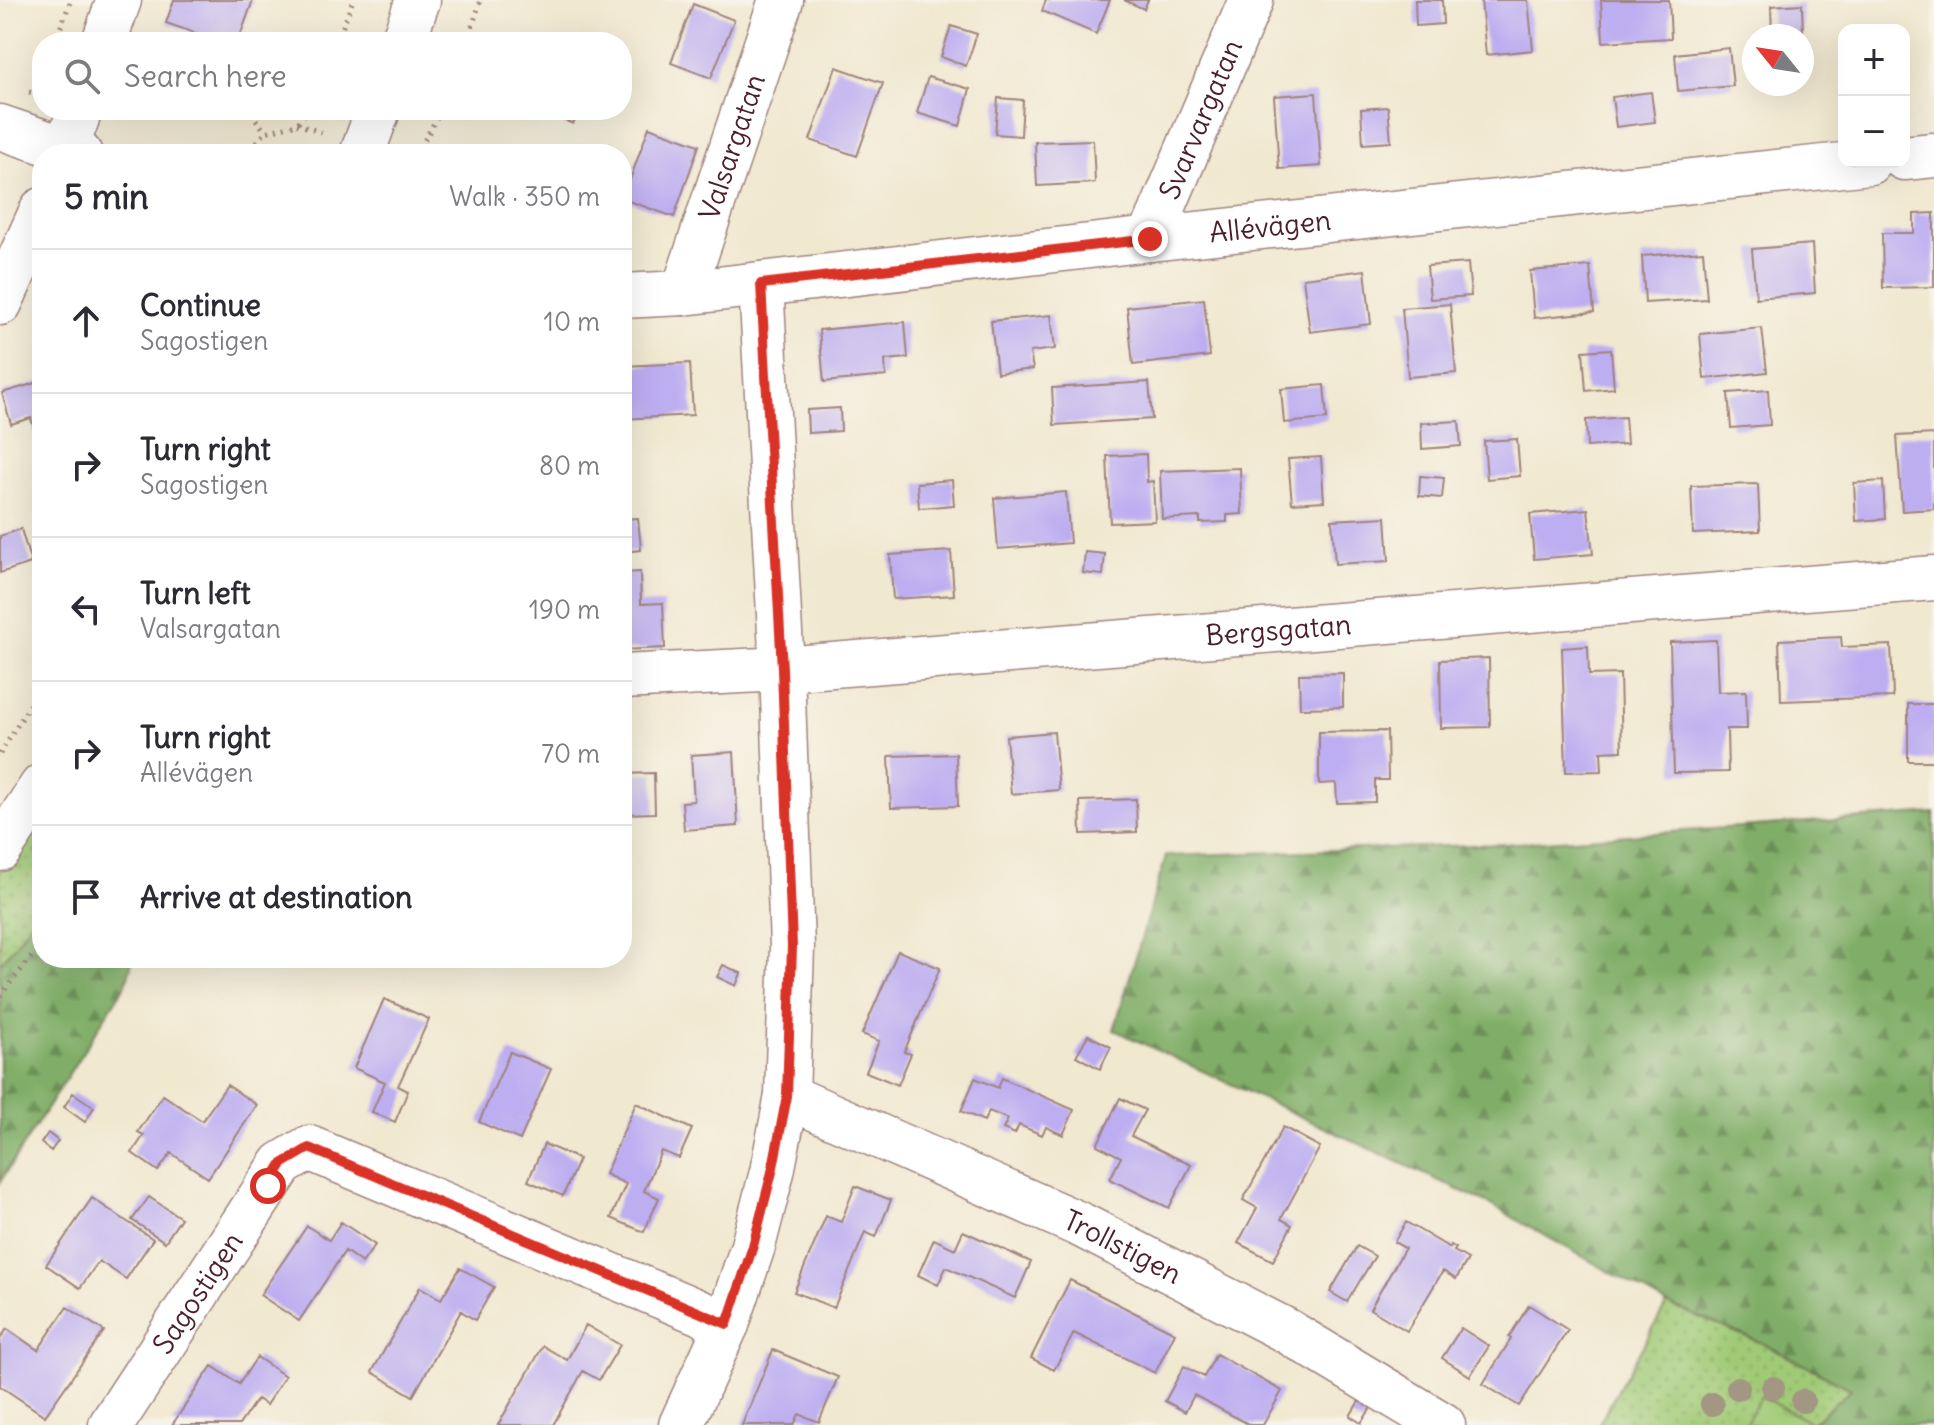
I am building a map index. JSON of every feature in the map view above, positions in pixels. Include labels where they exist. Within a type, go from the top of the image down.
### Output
[{"type":"street","points":[[108,32],[119,0]]},
{"type":"street","points":[[407,32],[418,0]]},
{"type":"street","name":"Valsargatan","points":[[683,293],[781,0]]},
{"type":"street","name":"Svarvargatan","points":[[1150,239],[1251,0]]},
{"type":"street","points":[[366,144],[374,120]]},
{"type":"street","points":[[0,127],[73,142]]},
{"type":"street","points":[[1910,157],[1934,155]]},
{"type":"street","name":"Allévägen","points":[[632,296],[683,293],[1150,239],[1838,165]]},
{"type":"street","points":[[0,303],[32,232]]},
{"type":"street","points":[[681,1425],[727,1324],[753,1246],[769,1187],[787,1096],[792,947],[782,669],[761,284]]},
{"type":"street","name":"Bergsgatan","points":[[632,676],[782,669],[1934,578]]},
{"type":"street","points":[[0,849],[32,801]]},
{"type":"street","name":"Trollstigen","points":[[787,1096],[1081,1225],[1287,1331],[1443,1425]]},
{"type":"street","name":"Sagostigen","points":[[111,1425],[282,1164],[309,1148],[727,1324]]},
{"type":"path","points":[[59,32],[71,0]]},
{"type":"path","points":[[341,32],[353,0]]},
{"type":"path","points":[[470,32],[481,0]]},
{"type":"path","points":[[23,91],[32,93]]},
{"type":"path","points":[[256,120],[266,132]]},
{"type":"path","points":[[255,144],[266,132],[297,124],[300,120]]},
{"type":"path","points":[[422,144],[436,120]]},
{"type":"path","points":[[0,754],[32,701]]},
{"type":"path","points":[[0,996],[32,956]]},
{"type":"green space","points":[[32,801],[32,920],[0,964],[0,849]]},
{"type":"green space","points":[[1934,813],[1934,1425],[1810,1425],[1851,1389],[1762,1343],[1667,1304],[1487,1203],[1114,1030],[1166,856],[1504,844]]},
{"type":"green space","points":[[32,920],[32,968],[130,968],[126,984],[0,1182],[0,964]]},
{"type":"green space","points":[[1667,1304],[1762,1343],[1852,1389],[1810,1425],[1598,1425]]},
{"type":"green space","points":[[1761,1396],[1811,1423],[1810,1425],[1745,1425]]},
{"type":"building","points":[[174,0],[253,0],[242,32],[192,32],[166,23]]},
{"type":"building","points":[[1046,0],[1110,0],[1096,34],[1042,11]]},
{"type":"building","points":[[1124,0],[1148,0],[1144,9]]},
{"type":"building","points":[[1415,0],[1442,0],[1443,24],[1416,26]]},
{"type":"building","points":[[1481,0],[1528,0],[1533,50],[1486,55]]},
{"type":"building","points":[[1601,0],[1669,0],[1671,38],[1603,42]]},
{"type":"building","points":[[693,4],[734,20],[711,78],[671,63]]},
{"type":"building","points":[[1802,4],[1803,24],[1772,24],[1771,6]]},
{"type":"building","points":[[951,26],[977,34],[966,66],[941,57]]},
{"type":"building","points":[[1729,48],[1733,86],[1678,91],[1675,54]]},
{"type":"building","points":[[836,67],[883,83],[857,156],[810,140]]},
{"type":"building","points":[[928,77],[970,89],[960,126],[917,113]]},
{"type":"building","points":[[1651,92],[1655,122],[1616,127],[1612,97]]},
{"type":"building","points":[[1316,93],[1321,166],[1279,169],[1274,96]]},
{"type":"building","points":[[998,98],[1023,100],[1021,136],[995,134]]},
{"type":"building","points":[[1388,107],[1391,142],[1363,144],[1361,109]]},
{"type":"building","points":[[649,127],[699,145],[674,217],[632,202],[632,174]]},
{"type":"building","points":[[1093,140],[1095,183],[1037,186],[1035,142]]},
{"type":"building","points":[[1934,213],[1934,287],[1883,288],[1882,233],[1914,233],[1914,214]]},
{"type":"building","points":[[1812,244],[1815,293],[1756,298],[1752,249]]},
{"type":"building","points":[[1703,251],[1707,299],[1645,303],[1642,256]]},
{"type":"building","points":[[1468,263],[1471,296],[1430,299],[1427,266]]},
{"type":"building","points":[[1590,266],[1594,312],[1534,318],[1530,271]]},
{"type":"building","points":[[1365,270],[1371,324],[1310,332],[1303,278]]},
{"type":"building","points":[[1204,299],[1210,356],[1133,365],[1127,307]]},
{"type":"building","points":[[1450,304],[1456,373],[1408,377],[1402,308]]},
{"type":"building","points":[[1051,315],[1055,349],[1030,352],[1033,369],[997,373],[991,321]]},
{"type":"building","points":[[905,322],[908,358],[885,360],[886,376],[824,382],[819,330]]},
{"type":"building","points":[[1762,328],[1767,372],[1704,379],[1700,334]]},
{"type":"building","points":[[1611,349],[1614,388],[1586,391],[1583,351]]},
{"type":"building","points":[[690,363],[693,415],[632,418],[632,366]]},
{"type":"building","points":[[1149,382],[1152,419],[1054,425],[1052,388]]},
{"type":"building","points":[[32,384],[32,421],[31,418],[11,424],[2,393]]},
{"type":"building","points":[[1324,385],[1327,419],[1284,423],[1281,389]]},
{"type":"building","points":[[1768,390],[1770,425],[1731,428],[1728,393]]},
{"type":"building","points":[[840,408],[841,431],[808,433],[807,410]]},
{"type":"building","points":[[1625,417],[1627,444],[1587,447],[1586,420]]},
{"type":"building","points":[[1459,421],[1461,446],[1422,449],[1421,423]]},
{"type":"building","points":[[1934,434],[1934,509],[1902,511],[1897,436]]},
{"type":"building","points":[[1517,439],[1520,476],[1487,479],[1484,441]]},
{"type":"building","points":[[1146,454],[1147,482],[1153,481],[1155,521],[1110,523],[1107,456]]},
{"type":"building","points":[[1321,457],[1324,501],[1292,503],[1288,459]]},
{"type":"building","points":[[1240,468],[1242,514],[1227,515],[1227,522],[1200,523],[1200,517],[1162,519],[1160,471]]},
{"type":"building","points":[[1420,476],[1444,478],[1442,498],[1419,496]]},
{"type":"building","points":[[952,480],[954,505],[919,508],[917,483]]},
{"type":"building","points":[[1883,481],[1885,519],[1856,521],[1854,483]]},
{"type":"building","points":[[1758,484],[1760,531],[1693,534],[1691,486]]},
{"type":"building","points":[[1066,492],[1070,543],[998,549],[994,498]]},
{"type":"building","points":[[1588,509],[1593,554],[1534,559],[1530,514]]},
{"type":"building","points":[[1386,517],[1389,561],[1335,564],[1332,520]]},
{"type":"building","points":[[632,518],[638,518],[641,550],[632,551]]},
{"type":"building","points":[[21,529],[31,563],[0,573],[0,536]]},
{"type":"building","points":[[951,551],[954,595],[893,599],[890,555]]},
{"type":"building","points":[[1085,552],[1105,554],[1103,575],[1083,573]]},
{"type":"building","points":[[632,572],[640,572],[641,604],[663,603],[665,648],[632,650]]},
{"type":"building","points":[[1841,637],[1842,647],[1891,645],[1893,697],[1781,701],[1779,640]]},
{"type":"building","points":[[1716,640],[1718,692],[1746,691],[1747,729],[1727,729],[1728,772],[1674,773],[1670,642]]},
{"type":"building","points":[[1588,646],[1589,675],[1620,674],[1622,751],[1601,752],[1602,771],[1566,772],[1562,648]]},
{"type":"building","points":[[1489,658],[1490,727],[1441,728],[1440,660]]},
{"type":"building","points":[[1343,673],[1343,707],[1300,708],[1299,674]]},
{"type":"building","points":[[1908,704],[1934,704],[1934,761],[1908,761]]},
{"type":"building","points":[[1387,731],[1388,780],[1375,780],[1375,802],[1337,803],[1336,783],[1319,784],[1319,732]]},
{"type":"building","points":[[1054,732],[1059,790],[1011,794],[1006,736]]},
{"type":"building","points":[[734,752],[738,826],[684,830],[682,802],[694,801],[691,755]]},
{"type":"building","points":[[956,754],[958,806],[891,808],[889,756]]},
{"type":"building","points":[[654,773],[655,813],[632,814],[632,774]]},
{"type":"building","points":[[1136,799],[1137,832],[1081,834],[1080,801]]},
{"type":"building","points":[[898,951],[940,968],[904,1052],[911,1054],[898,1085],[866,1072],[879,1041],[862,1034]]},
{"type":"building","points":[[723,965],[741,973],[736,986],[717,977]]},
{"type":"building","points":[[384,999],[429,1019],[398,1086],[408,1091],[395,1122],[372,1112],[385,1082],[354,1068]]},
{"type":"building","points":[[1088,1035],[1111,1047],[1100,1069],[1076,1056]]},
{"type":"building","points":[[510,1052],[551,1069],[520,1140],[479,1122]]},
{"type":"building","points":[[975,1078],[998,1088],[1002,1078],[1074,1110],[1063,1135],[1046,1127],[1042,1135],[1019,1125],[1015,1134],[1003,1129],[1008,1119],[989,1111],[984,1121],[961,1111]]},
{"type":"building","points":[[227,1085],[257,1105],[208,1178],[171,1153],[158,1171],[132,1153],[144,1135],[138,1132],[163,1095],[202,1121]]},
{"type":"building","points":[[73,1093],[94,1107],[85,1122],[64,1107]]},
{"type":"building","points":[[1120,1098],[1145,1110],[1131,1136],[1191,1165],[1169,1208],[1110,1179],[1121,1157],[1097,1145]]},
{"type":"building","points":[[636,1103],[692,1129],[679,1158],[661,1151],[644,1191],[659,1198],[644,1232],[611,1218],[626,1184],[605,1174]]},
{"type":"building","points":[[1283,1127],[1320,1147],[1281,1219],[1292,1225],[1273,1261],[1238,1243],[1257,1208],[1243,1200]]},
{"type":"building","points":[[48,1133],[58,1141],[51,1151],[41,1143]]},
{"type":"building","points":[[544,1144],[579,1159],[563,1196],[528,1181]]},
{"type":"building","points":[[855,1186],[891,1200],[876,1237],[865,1232],[834,1308],[794,1292],[826,1216],[841,1222]]},
{"type":"building","points":[[149,1197],[181,1218],[165,1242],[132,1220]]},
{"type":"building","points":[[92,1198],[153,1239],[126,1279],[99,1261],[80,1288],[46,1265]]},
{"type":"building","points":[[341,1222],[375,1245],[362,1263],[345,1251],[299,1321],[260,1295],[307,1226],[329,1240]]},
{"type":"building","points":[[1406,1222],[1450,1248],[1451,1245],[1456,1248],[1454,1251],[1468,1259],[1456,1279],[1443,1271],[1407,1331],[1370,1309],[1405,1248],[1394,1242]]},
{"type":"building","points":[[963,1231],[1031,1262],[1015,1298],[946,1267],[938,1285],[918,1275],[934,1239],[955,1249]]},
{"type":"building","points":[[1357,1246],[1375,1256],[1347,1302],[1330,1292]]},
{"type":"building","points":[[460,1268],[494,1287],[475,1320],[461,1311],[413,1396],[372,1372],[420,1287],[441,1299]]},
{"type":"building","points":[[1070,1280],[1175,1333],[1155,1373],[1074,1333],[1054,1370],[1031,1358]]},
{"type":"building","points":[[1529,1305],[1568,1330],[1519,1406],[1483,1384]]},
{"type":"building","points":[[67,1307],[104,1331],[45,1416],[0,1386],[0,1339],[7,1329],[38,1350]]},
{"type":"building","points":[[586,1325],[620,1345],[599,1380],[583,1371],[553,1425],[498,1425],[543,1346],[567,1360]]},
{"type":"building","points":[[1461,1328],[1489,1346],[1470,1376],[1442,1358]]},
{"type":"building","points":[[773,1350],[838,1377],[819,1422],[799,1414],[794,1425],[742,1425]]},
{"type":"building","points":[[1216,1354],[1282,1391],[1263,1425],[1250,1425],[1194,1395],[1185,1412],[1165,1401],[1184,1366],[1204,1377]]},
{"type":"building","points":[[257,1357],[285,1376],[266,1405],[257,1399],[239,1425],[172,1425],[212,1366],[239,1384]]},
{"type":"building","points":[[1359,1401],[1371,1408],[1361,1423],[1350,1416]]},
{"type":"route","points":[[268,1186],[282,1164],[309,1148],[727,1324],[753,1246],[787,1096],[792,947],[782,669],[761,284],[1150,239]]}]
